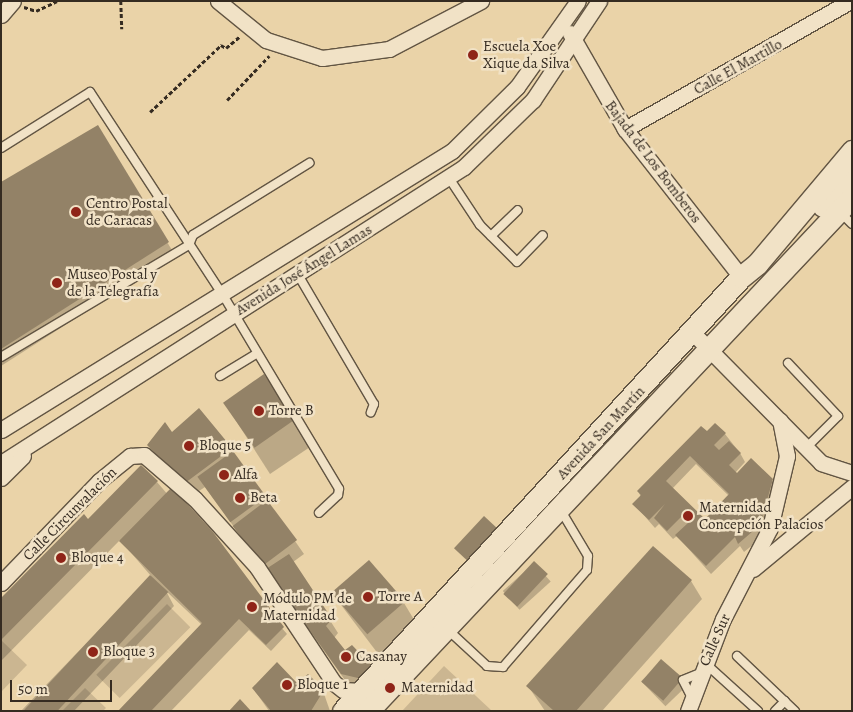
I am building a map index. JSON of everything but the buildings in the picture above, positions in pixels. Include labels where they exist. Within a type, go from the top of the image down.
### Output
[{"type":"main road","name":"Avenida San Martín","points":[[343,711],[365,701],[445,628],[560,509],[700,340],[749,271],[852,151]]},
{"type":"main road","points":[[749,271],[804,227],[840,210],[852,175]]},
{"type":"main road","name":"Avenida San Martín","points":[[365,701],[700,340],[761,289],[840,210]]},
{"type":"main road","points":[[761,289],[804,227]]},
{"type":"street","points":[[218,1],[247,28],[278,47],[322,58],[375,52],[442,25],[481,1]]},
{"type":"street","name":"Avenida José Ángel Lamas","points":[[1,430],[223,295],[459,145],[512,94],[578,1]]},
{"type":"street","points":[[582,1],[590,15]]},
{"type":"street","name":"Avenida José Ángel Lamas","points":[[1,463],[449,178],[509,127],[575,40],[599,1]]},
{"type":"street","name":"Calle El Martillo","points":[[625,129],[850,1]]},
{"type":"street","points":[[1,15],[12,2]]},
{"type":"street","points":[[564,22],[575,40]]},
{"type":"street","name":"Bajada de Los Bomberos","points":[[575,40],[625,129],[749,271]]},
{"type":"street","name":"Calle Sur","points":[[700,340],[828,467],[852,473]]},
{"type":"street","name":"Calle Sur","points":[[690,704],[702,668],[770,528],[783,481],[787,442],[780,421]]},
{"type":"street","points":[[1,478],[48,432]]},
{"type":"street","name":"Calle Circunvalación","points":[[1,583],[99,481],[130,456],[144,455],[195,499],[257,567],[334,683],[343,690],[365,701]]},
{"type":"street","name":"Calle Sur","points":[[749,573],[852,487]]},
{"type":"lane","points":[[1,148],[90,92],[223,295],[256,354],[338,489],[338,495],[319,513]]},
{"type":"lane","points":[[1,357],[189,244],[193,235],[308,163]]},
{"type":"lane","points":[[449,178],[491,236],[517,262],[543,235]]},
{"type":"lane","points":[[491,236],[518,210]]},
{"type":"lane","points":[[297,274],[374,404],[371,412]]},
{"type":"lane","points":[[220,376],[256,354]]},
{"type":"lane","points":[[788,363],[838,416],[808,446]]},
{"type":"lane","points":[[445,628],[487,666],[503,667],[587,570],[588,556],[560,509]]},
{"type":"lane","points":[[737,656],[795,711]]},
{"type":"lane","points":[[702,668],[758,711]]},
{"type":"lane","points":[[774,711],[785,701]]},
{"type":"path","points":[[12,2],[36,11],[57,1]]},
{"type":"path","points":[[121,1],[122,29]]},
{"type":"path","points":[[150,112],[221,45],[226,48],[247,28]]},
{"type":"path","points":[[227,100],[278,47]]},
{"type":"shaded area","points":[[167,604],[190,627],[120,698],[96,675]]},
{"type":"shaded area","points":[[1,642],[27,665],[1,692]]},
{"type":"shaded area","points":[[444,666],[492,711],[402,711]]},
{"type":"shaded area","points":[[85,688],[106,708],[103,711],[62,711]]},
{"type":"place","name":"Escuela Xoe Xique da Silva","points":[[473,55]]},
{"type":"place","name":"Centro Postal de Caracas","points":[[76,212]]},
{"type":"place","name":"Museo Postal y de la Telegrafía","points":[[57,283]]},
{"type":"place","name":"Torre B","points":[[259,411]]},
{"type":"place","name":"Bloque 5","points":[[189,446]]},
{"type":"place","name":"Alfa","points":[[224,475]]},
{"type":"place","name":"Beta","points":[[240,498]]},
{"type":"place","name":"Maternidad Concepción Palacios","points":[[688,516]]},
{"type":"place","name":"Bloque 4","points":[[61,558]]},
{"type":"place","name":"Torre A","points":[[368,597]]},
{"type":"place","name":"Módulo PM de Maternidad","points":[[252,607]]},
{"type":"place","name":"Bloque 3","points":[[93,652]]},
{"type":"place","name":"Casanay","points":[[346,657]]},
{"type":"place","name":"Bloque 1","points":[[287,685]]},
{"type":"place","name":"Maternidad","points":[[390,688]]}]
